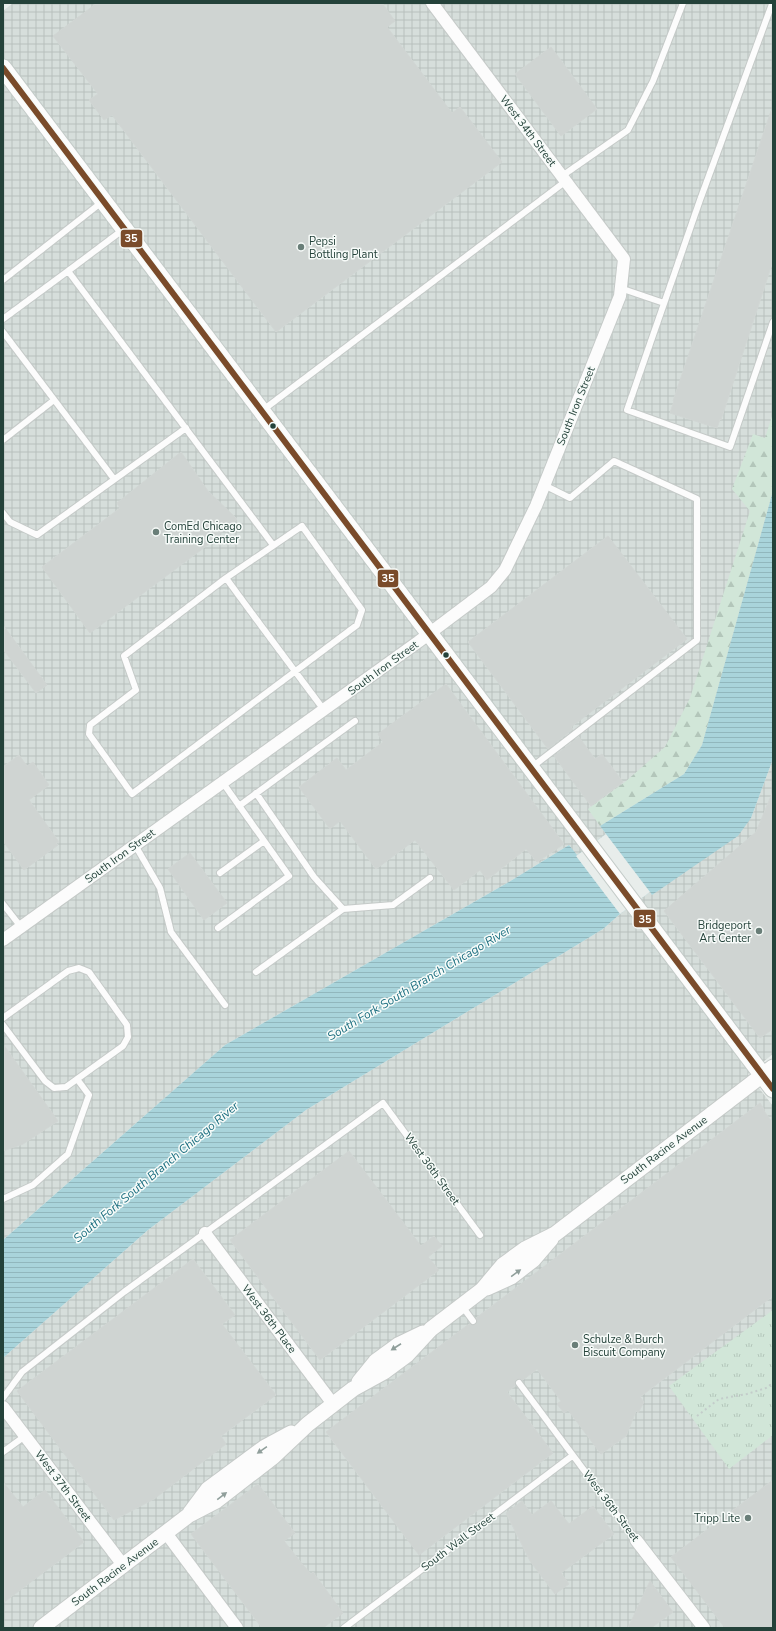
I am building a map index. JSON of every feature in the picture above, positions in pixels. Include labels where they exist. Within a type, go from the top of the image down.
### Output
[{"type":"main road","points":[[3,68],[634,904],[768,1071],[773,1089]]},
{"type":"street","name":"West 34th Street","points":[[432,3],[624,259]]},
{"type":"street","name":"South Iron Street","points":[[3,940],[492,588],[505,570],[536,506],[620,296],[624,259]]},
{"type":"street","name":"South Racine Avenue","points":[[41,1628],[189,1515],[208,1489],[265,1447],[308,1424],[353,1389],[376,1361],[398,1345],[431,1329],[482,1290],[511,1277],[533,1260],[555,1234],[768,1071]]},
{"type":"street","name":"West 36th Place","points":[[205,1233],[333,1404]]},
{"type":"street","name":"West 37th Street","points":[[3,1407],[123,1565]]},
{"type":"street","points":[[166,1532],[237,1628]]},
{"type":"street","name":"West 36th Street","points":[[636,1540],[704,1628]]},
{"type":"lane","points":[[261,411],[628,130],[653,81],[682,3]]},
{"type":"lane","points":[[773,4],[769,11],[627,410],[730,447],[773,322]]},
{"type":"lane","points":[[3,280],[103,201]]},
{"type":"lane","points":[[3,319],[124,229]]},
{"type":"lane","points":[[68,271],[273,545]]},
{"type":"lane","points":[[620,288],[664,303]]},
{"type":"lane","points":[[3,332],[114,479]]},
{"type":"lane","points":[[3,440],[54,400]]},
{"type":"lane","points":[[3,513],[10,522],[37,535],[186,428]]},
{"type":"lane","points":[[531,768],[697,640],[697,500],[614,461],[570,498],[544,485]]},
{"type":"lane","points":[[302,526],[362,610],[358,625],[132,794],[89,734],[90,725],[136,690],[124,656],[226,578],[273,545],[302,526]]},
{"type":"lane","points":[[226,578],[324,710]]},
{"type":"lane","points":[[239,806],[355,721]]},
{"type":"lane","points":[[218,928],[289,876],[223,783]]},
{"type":"lane","points":[[256,794],[314,878],[343,909]]},
{"type":"lane","points":[[220,873],[264,841]]},
{"type":"lane","points":[[135,845],[160,888],[171,932],[225,1005]]},
{"type":"lane","points":[[256,972],[343,909],[393,905],[430,878]]},
{"type":"lane","points":[[3,904],[21,927]]},
{"type":"lane","points":[[3,1018],[68,971],[79,968],[89,972],[127,1024],[128,1037],[123,1046],[66,1087],[54,1088],[45,1081],[3,1025]]},
{"type":"lane","points":[[3,1199],[33,1185],[68,1154],[88,1095],[77,1079]]},
{"type":"lane","name":"West 36th Street","points":[[205,1233],[383,1103],[480,1235]]},
{"type":"lane","points":[[3,1398],[22,1372],[124,1292],[205,1233]]},
{"type":"lane","points":[[461,1306],[473,1321]]},
{"type":"lane","name":"West 36th Street","points":[[518,1383],[636,1540]]},
{"type":"lane","points":[[3,1452],[25,1436]]},
{"type":"lane","name":"South Wall Street","points":[[344,1628],[572,1456]]},
{"type":"path","points":[[697,1416],[719,1399],[747,1394],[766,1388],[773,1383]]},
{"type":"shaded area","points":[[13,3],[773,3],[773,491],[702,745],[600,826],[606,834],[576,856],[569,845],[507,883],[225,1045],[3,1240],[3,11]]},
{"type":"shaded area","points":[[773,759],[773,1054],[748,1074],[773,1106],[773,1628],[3,1628],[3,1358],[148,1230],[306,1110],[603,929],[620,914],[650,892],[652,895],[751,818]]},
{"type":"green space","points":[[773,413],[773,491],[702,745],[684,774],[600,826],[588,809],[625,782],[665,747],[690,698],[750,511],[732,489],[753,434],[765,438]]},
{"type":"green space","points":[[773,1310],[773,1435],[729,1469],[669,1386]]},
{"type":"water","name":"South Fork South Branch Chicago River","points":[[773,491],[773,759],[751,818],[738,836],[652,895],[650,892],[620,914],[603,929],[306,1110],[148,1230],[3,1358],[3,1240],[225,1045],[507,883],[569,845],[577,855],[606,834],[600,826],[684,774],[702,745]]},
{"type":"pier","points":[[606,834],[650,892],[620,914],[576,856]]},
{"type":"building","name":"Pepsi Bottling Plant","points":[[97,3],[382,3],[395,21],[387,27],[452,113],[460,107],[502,162],[276,332],[112,115],[104,120],[89,100],[98,94],[53,36]]},
{"type":"building","points":[[551,47],[597,109],[561,136],[515,74]]},
{"type":"building","points":[[771,111],[773,111],[773,261],[721,420],[720,419],[717,428],[670,413]]},
{"type":"building","name":"ComEd Chicago Training Center","points":[[181,452],[208,491],[237,519],[209,544],[90,633],[42,567],[120,508],[117,503]]},
{"type":"building","points":[[608,536],[687,639],[571,727],[573,729],[548,749],[468,642]]},
{"type":"building","points":[[3,625],[47,685],[36,693],[3,649]]},
{"type":"building","points":[[446,684],[564,844],[537,862],[526,849],[487,880],[480,870],[454,890],[415,840],[376,869],[340,821],[330,829],[299,787],[337,758],[346,770],[383,742],[378,734]]},
{"type":"building","points":[[579,737],[595,759],[602,754],[623,782],[591,806],[554,756]]},
{"type":"building","points":[[19,755],[27,766],[33,762],[49,785],[29,800],[59,842],[56,843],[58,845],[24,870],[3,841],[3,767]]},
{"type":"building","points":[[773,791],[773,1029],[760,1038],[664,911],[756,832]]},
{"type":"building","points":[[190,853],[227,903],[204,920],[168,869]]},
{"type":"building","points":[[3,1044],[58,1121],[23,1144],[3,1151]]},
{"type":"building","name":"Schulze & Burch Biscuit Company","points":[[760,1103],[773,1123],[773,1296],[640,1397],[644,1402],[638,1413],[636,1411],[626,1436],[601,1454],[568,1410],[564,1413],[557,1404],[561,1401],[537,1369],[523,1380],[517,1379],[515,1386],[507,1392],[553,1453],[419,1555],[326,1432],[469,1324],[476,1324],[476,1318]]},
{"type":"building","points":[[349,1151],[421,1246],[434,1236],[442,1246],[428,1257],[439,1270],[320,1360],[230,1240]]},
{"type":"building","points":[[193,1259],[235,1315],[222,1324],[276,1395],[221,1436],[226,1444],[154,1499],[114,1520],[17,1391]]},
{"type":"building","name":"Tripp Lite","points":[[773,1480],[773,1628],[725,1628],[671,1557]]},
{"type":"building","points":[[3,1482],[23,1507],[45,1490],[84,1542],[3,1603]]},
{"type":"building","points":[[258,1484],[295,1533],[284,1541],[311,1574],[313,1572],[343,1613],[323,1628],[262,1628],[191,1534]]},
{"type":"building","points":[[522,1501],[532,1515],[551,1501],[569,1524],[593,1506],[614,1534],[561,1573],[569,1584],[555,1594],[530,1561],[506,1513]]},
{"type":"building","points":[[650,1581],[673,1612],[651,1628],[628,1628]]},
{"type":"transit line","name":"35","points":[[3,68],[773,1089]]},
{"type":"place","name":"Pepsi Bottling Plant","points":[[301,247]]},
{"type":"place","name":"ComEd Chicago Training Center","points":[[156,532]]},
{"type":"place","name":"Bridgeport Art Center","points":[[759,931]]},
{"type":"place","name":"Schulze & Burch Biscuit Company","points":[[575,1345]]},
{"type":"place","name":"Tripp Lite","points":[[748,1518]]}]
